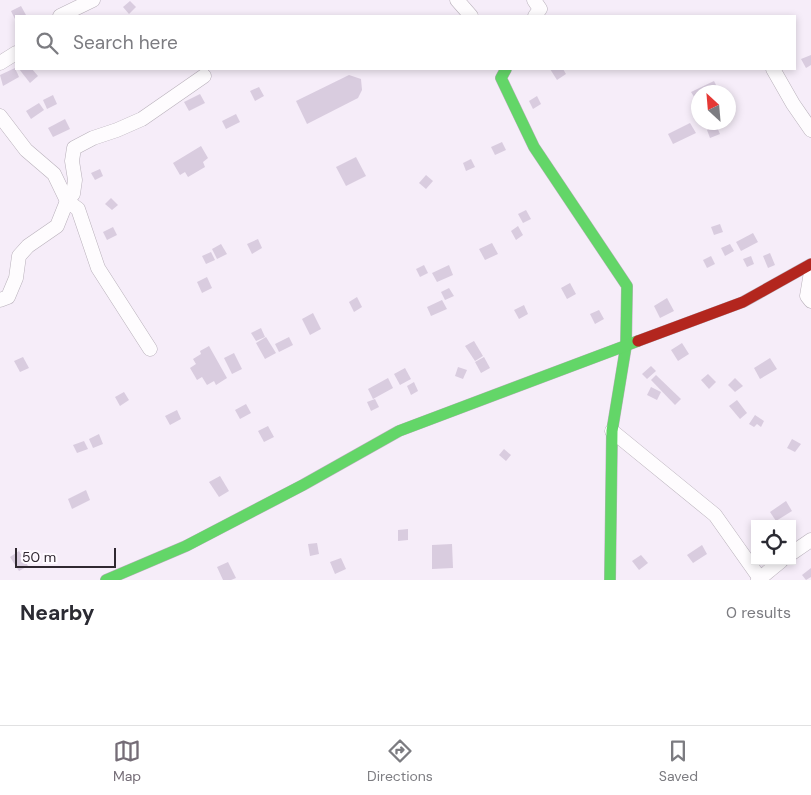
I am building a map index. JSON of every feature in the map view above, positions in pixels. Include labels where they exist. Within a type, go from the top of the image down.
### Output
[{"type":"street","points":[[62,15],[93,0]]},
{"type":"street","points":[[457,0],[470,15]]},
{"type":"street","points":[[534,0],[540,9],[536,15]]},
{"type":"street","points":[[0,62],[15,54]]},
{"type":"street","points":[[774,70],[793,104],[811,130]]},
{"type":"street","points":[[501,72],[534,147],[627,286],[626,346],[612,431],[610,580]]},
{"type":"street","points":[[0,300],[8,297],[16,278],[19,256],[28,246],[57,226],[67,201],[73,194],[75,180],[72,161],[74,148],[142,118],[204,76]]},
{"type":"street","points":[[0,116],[26,150],[54,174],[67,201],[78,209],[98,268],[150,349]]},
{"type":"street","points":[[106,580],[186,546],[399,432],[743,302],[811,264]]},
{"type":"street","points":[[811,272],[807,296],[811,301]]},
{"type":"street","points":[[612,431],[715,515],[759,580],[776,565]]},
{"type":"street","points":[[796,550],[811,540]]},
{"type":"building","points":[[130,1],[136,7],[129,14],[123,7]]},
{"type":"building","points":[[21,6],[26,15],[15,15],[15,19],[11,11]]},
{"type":"building","points":[[811,55],[811,65],[806,68],[801,59]]},
{"type":"building","points":[[15,68],[19,77],[3,86],[0,75]]},
{"type":"building","points":[[20,70],[33,70],[38,76],[30,83]]},
{"type":"building","points":[[551,70],[564,70],[566,74],[557,80]]},
{"type":"building","points":[[349,75],[361,79],[362,90],[358,98],[307,124],[296,101]]},
{"type":"building","points":[[714,81],[716,85],[706,85]]},
{"type":"building","points":[[259,87],[264,96],[255,101],[250,91]]},
{"type":"building","points":[[200,94],[205,103],[189,111],[184,102]]},
{"type":"building","points":[[53,95],[57,104],[47,109],[43,100]]},
{"type":"building","points":[[537,96],[541,104],[533,109],[529,101]]},
{"type":"building","points":[[39,103],[44,110],[31,119],[26,111]]},
{"type":"building","points":[[236,114],[240,122],[226,129],[222,121]]},
{"type":"building","points":[[65,119],[70,129],[53,137],[48,128]]},
{"type":"building","points":[[690,123],[691,130],[694,130],[696,133],[673,144],[668,134]]},
{"type":"building","points":[[707,130],[718,130],[720,134],[710,138]]},
{"type":"building","points":[[502,142],[506,150],[495,155],[491,147]]},
{"type":"building","points":[[201,146],[208,158],[203,162],[205,167],[188,177],[185,172],[180,175],[173,163]]},
{"type":"building","points":[[356,157],[366,176],[346,186],[336,167]]},
{"type":"building","points":[[471,159],[475,167],[466,171],[463,163]]},
{"type":"building","points":[[100,169],[103,176],[95,180],[91,173]]},
{"type":"building","points":[[426,175],[433,181],[426,189],[419,183]]},
{"type":"building","points":[[111,198],[118,205],[112,210],[105,204]]},
{"type":"building","points":[[526,210],[531,219],[523,223],[518,214]]},
{"type":"building","points":[[720,224],[723,232],[714,235],[711,227]]},
{"type":"building","points":[[518,226],[523,235],[516,240],[511,231]]},
{"type":"building","points":[[113,227],[117,235],[107,240],[103,232]]},
{"type":"building","points":[[753,233],[758,242],[741,251],[736,242]]},
{"type":"building","points":[[258,239],[262,248],[252,254],[247,244]]},
{"type":"building","points":[[492,243],[498,254],[485,260],[479,249]]},
{"type":"building","points":[[221,244],[227,254],[217,259],[212,249]]},
{"type":"building","points":[[730,244],[734,251],[725,256],[721,248]]},
{"type":"building","points":[[211,252],[215,260],[206,264],[202,256]]},
{"type":"building","points":[[770,253],[775,265],[768,268],[763,256]]},
{"type":"building","points":[[711,256],[715,264],[707,268],[703,260]]},
{"type":"building","points":[[751,256],[754,264],[747,267],[743,259]]},
{"type":"building","points":[[424,265],[428,273],[420,277],[416,269]]},
{"type":"building","points":[[449,265],[453,275],[437,282],[432,273]]},
{"type":"building","points":[[207,277],[212,288],[202,293],[197,282]]},
{"type":"building","points":[[570,283],[576,294],[567,299],[561,288]]},
{"type":"building","points":[[449,288],[454,296],[445,300],[441,292]]},
{"type":"building","points":[[357,297],[362,307],[354,312],[349,302]]},
{"type":"building","points":[[667,298],[674,311],[660,318],[654,306]]},
{"type":"building","points":[[442,300],[447,309],[431,316],[427,307]]},
{"type":"building","points":[[524,305],[528,314],[519,319],[514,310]]},
{"type":"building","points":[[599,310],[604,319],[595,324],[590,314]]},
{"type":"building","points":[[313,313],[321,329],[310,335],[302,319]]},
{"type":"building","points":[[261,328],[265,337],[256,341],[251,333]]},
{"type":"building","points":[[266,337],[276,353],[265,359],[256,343]]},
{"type":"building","points":[[289,337],[293,345],[279,352],[275,344]]},
{"type":"building","points":[[474,341],[483,356],[475,361],[465,346]]},
{"type":"building","points":[[682,343],[689,354],[678,361],[671,350]]},
{"type":"building","points":[[209,346],[227,378],[216,385],[214,381],[207,385],[202,377],[197,380],[190,368],[196,364],[193,359],[201,354],[200,351]]},
{"type":"building","points":[[234,353],[242,369],[232,374],[224,358]]},
{"type":"building","points":[[23,357],[29,368],[20,372],[14,361]]},
{"type":"building","points":[[484,357],[490,368],[481,373],[475,362]]},
{"type":"building","points":[[770,358],[777,369],[760,379],[754,368]]},
{"type":"building","points":[[651,366],[656,371],[647,379],[642,374]]},
{"type":"building","points":[[458,367],[467,370],[463,379],[455,376]]},
{"type":"building","points":[[405,368],[411,379],[400,385],[394,374]]},
{"type":"building","points":[[708,374],[716,382],[709,389],[701,380]]},
{"type":"building","points":[[656,375],[681,399],[675,405],[651,380]]},
{"type":"building","points":[[388,378],[393,388],[373,399],[368,389]]},
{"type":"building","points":[[735,378],[743,386],[735,392],[728,385]]},
{"type":"building","points":[[414,382],[418,391],[411,395],[407,386]]},
{"type":"building","points":[[651,387],[661,392],[657,400],[647,395]]},
{"type":"building","points":[[124,392],[129,400],[120,406],[115,397]]},
{"type":"building","points":[[375,399],[379,407],[371,411],[367,402]]},
{"type":"building","points":[[737,400],[747,413],[740,419],[729,406]]},
{"type":"building","points":[[246,404],[251,413],[240,419],[235,410]]},
{"type":"building","points":[[177,410],[181,419],[170,425],[165,416]]},
{"type":"building","points":[[755,415],[764,421],[761,427],[757,424],[754,427],[749,424]]},
{"type":"building","points":[[268,426],[274,437],[264,442],[258,431]]},
{"type":"building","points":[[99,434],[103,444],[93,448],[89,439]]},
{"type":"building","points":[[792,439],[801,444],[795,452],[787,448]]},
{"type":"building","points":[[84,441],[88,449],[77,453],[73,445]]},
{"type":"building","points":[[504,449],[511,455],[506,461],[499,455]]},
{"type":"building","points":[[220,476],[229,491],[219,497],[209,482]]},
{"type":"building","points":[[86,490],[90,500],[72,509],[68,499]]},
{"type":"building","points":[[786,501],[792,511],[778,520],[775,520],[770,512]]},
{"type":"building","points":[[408,529],[408,540],[398,541],[398,530]]},
{"type":"building","points":[[317,543],[319,554],[310,556],[308,544]]},
{"type":"building","points":[[452,544],[453,568],[432,569],[432,545]]},
{"type":"building","points":[[702,545],[707,554],[693,563],[687,555]]},
{"type":"building","points":[[19,551],[28,566],[19,571],[10,557]]},
{"type":"building","points":[[641,555],[648,563],[639,570],[632,561]]},
{"type":"building","points":[[341,558],[346,569],[335,574],[330,562]]},
{"type":"building","points":[[228,562],[236,578],[223,580],[217,567]]},
{"type":"building","points":[[811,568],[811,577],[806,580],[802,575]]},
{"type":"traffic: fast","points":[[505,70],[501,78],[534,147],[627,286],[626,346],[612,431],[610,580]]},
{"type":"traffic: fast","points":[[106,580],[186,546],[303,485],[399,431],[638,341]]},
{"type":"traffic: jam","points":[[638,341],[743,302],[811,264]]}]
